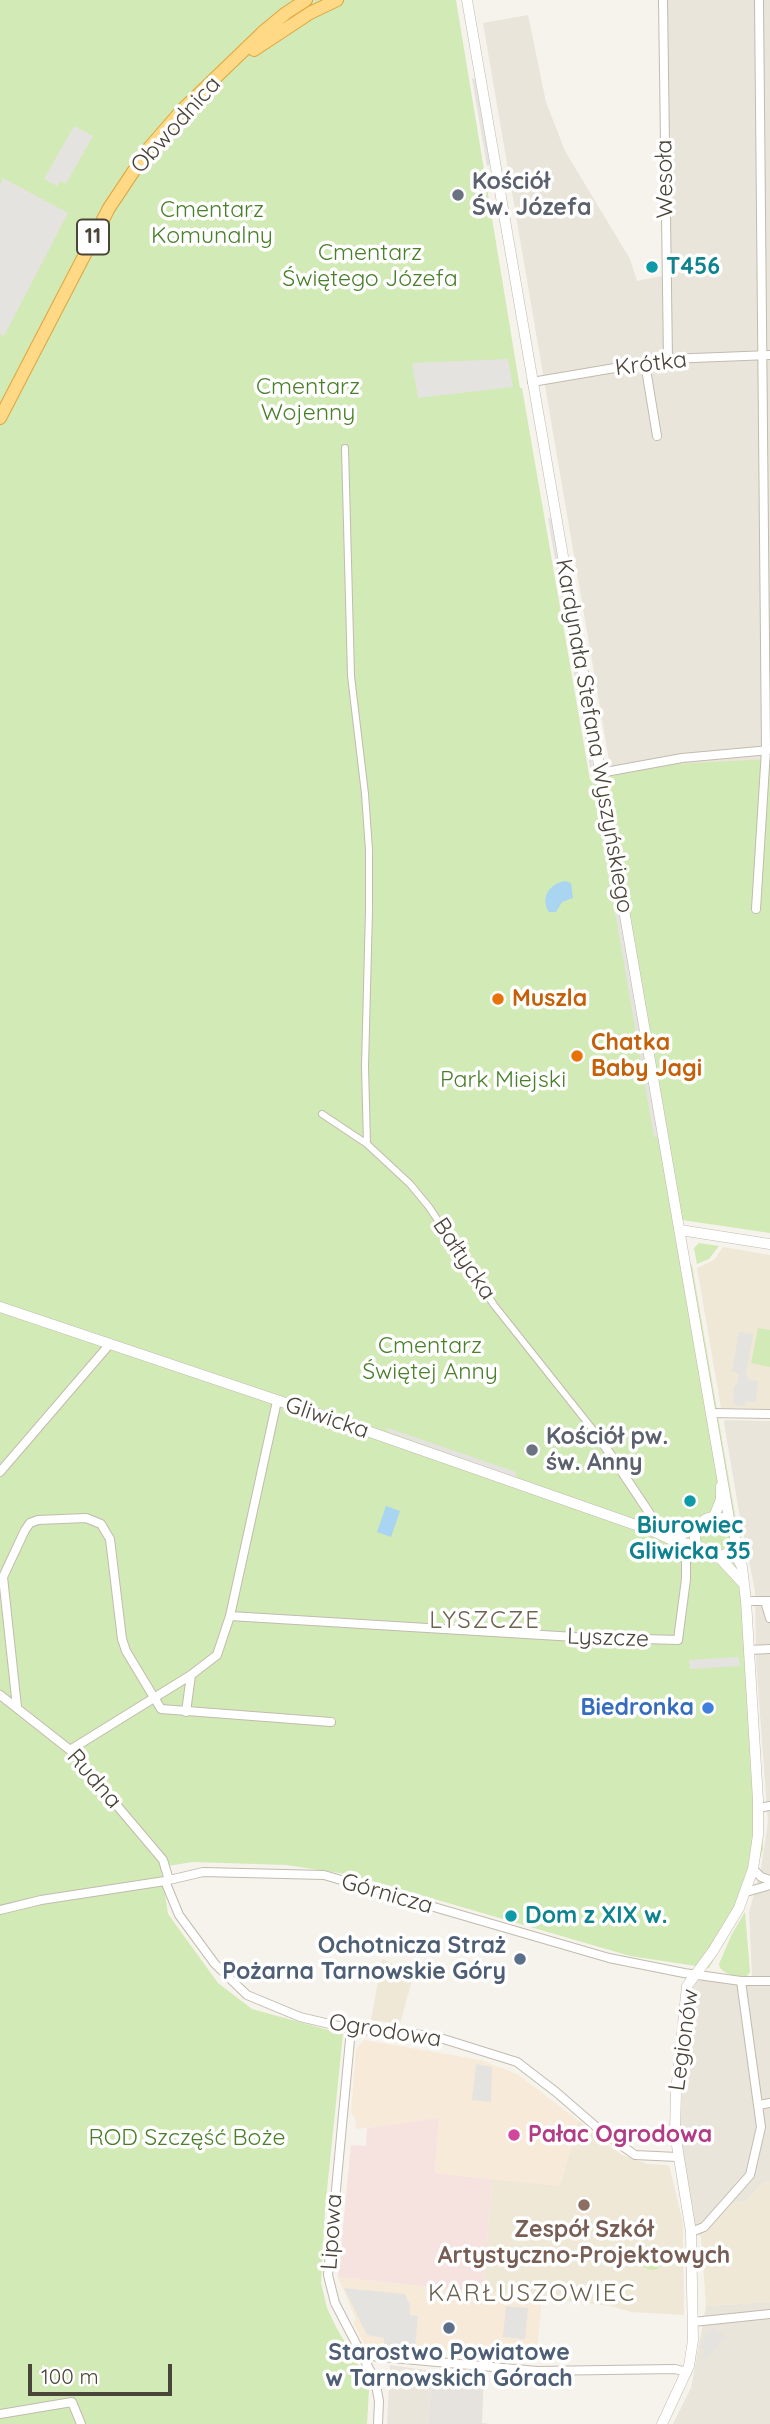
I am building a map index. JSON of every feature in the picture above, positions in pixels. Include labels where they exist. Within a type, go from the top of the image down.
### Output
[{"type":"highway","name":"Obwodnica","points":[[0,418],[93,237],[149,148],[182,110],[278,19],[306,0]]},
{"type":"highway","name":"Obwodnica","points":[[228,68],[294,23],[337,0]]},
{"type":"highway","name":"Obwodnica","points":[[0,431],[43,344],[46,331]]},
{"type":"street","name":"Kardynała Stefana Wyszyńskiego","points":[[467,0],[730,1524]]},
{"type":"street","name":"Wesoła","points":[[663,0],[668,359]]},
{"type":"street","points":[[756,909],[768,750],[766,356],[759,0]]},
{"type":"street","name":"Krótka","points":[[532,382],[668,359],[766,356]]},
{"type":"street","points":[[645,363],[657,436]]},
{"type":"street","points":[[345,448],[351,676],[369,850],[365,1066],[367,1143]]},
{"type":"street","points":[[600,773],[682,758],[768,750]]},
{"type":"street","name":"Bałtycka","points":[[322,1114],[367,1143],[410,1184],[429,1207],[494,1305],[598,1436],[650,1514],[653,1531]]},
{"type":"street","points":[[680,1230],[770,1244]]},
{"type":"street","name":"Gliwicka","points":[[0,1307],[653,1531],[681,1544],[696,1546]]},
{"type":"street","points":[[0,1472],[109,1345]]},
{"type":"street","points":[[71,1749],[191,1675],[217,1655],[230,1616],[278,1401]]},
{"type":"street","points":[[711,1413],[770,1414]]},
{"type":"street","name":"Kardynała Stefana Wyszyńskiego","points":[[713,1517],[721,1499],[721,1471]]},
{"type":"street","points":[[713,1517],[723,1518],[730,1524],[735,1532],[733,1548],[719,1557],[705,1556],[696,1546],[696,1528],[705,1519],[713,1517]]},
{"type":"street","points":[[17,1707],[3,1577],[25,1530],[34,1521],[86,1518],[95,1520],[105,1528],[114,1556],[122,1639],[126,1651],[161,1709],[331,1722]]},
{"type":"street","name":"Gliwicka","points":[[653,1531],[685,1532],[696,1528]]},
{"type":"street","name":"Lyszcze","points":[[230,1616],[575,1637],[678,1640],[686,1578],[686,1561],[681,1544]]},
{"type":"street","name":"Legionów","points":[[662,2424],[687,2372],[692,2353],[691,2232],[675,2133],[687,1986],[724,1936],[746,1892],[753,1869],[758,1835],[746,1601],[742,1567],[733,1548]]},
{"type":"street","points":[[719,1557],[743,1583]]},
{"type":"street","points":[[746,1601],[768,1601],[770,1618]]},
{"type":"street","points":[[749,1650],[770,1649]]},
{"type":"street","points":[[186,1712],[191,1675]]},
{"type":"street","name":"Rudna","points":[[0,1695],[71,1749],[163,1860],[167,1880]]},
{"type":"street","points":[[758,1808],[770,1806]]},
{"type":"street","points":[[753,1869],[770,1880]]},
{"type":"street","name":"Górnicza","points":[[0,1910],[41,1900],[203,1872],[324,1875],[609,1958],[741,1981],[770,1982]]},
{"type":"street","name":"Ogrodowa","points":[[167,1880],[179,1915],[215,1964],[247,1995],[300,2017],[351,2029],[434,2036],[517,2062],[556,2091],[601,2132],[635,2155],[677,2157]]},
{"type":"street","points":[[746,1892],[770,1885]]},
{"type":"street","points":[[691,2232],[704,2227],[750,2175],[761,2127],[741,1981]]},
{"type":"street","name":"Lipowa","points":[[351,2029],[328,2275],[335,2303],[377,2388],[378,2424]]},
{"type":"street","points":[[759,2105],[770,2103]]},
{"type":"street","points":[[693,2322],[770,2314]]},
{"type":"street","points":[[365,2360],[371,2356],[537,2371],[675,2369],[687,2372]]},
{"type":"street","points":[[0,2414],[72,2402],[81,2424]]},
{"type":"shaded area","points":[[662,0],[770,0],[770,1232],[624,848],[483,23],[528,15],[546,102],[565,151],[630,259],[637,281],[662,276]]},
{"type":"shaded area","points":[[475,78],[490,165],[487,166],[472,79]]},
{"type":"shaded area","points":[[74,126],[93,136],[66,184],[60,181],[57,186],[44,179]]},
{"type":"shaded area","points":[[3,178],[68,213],[4,336],[0,334],[0,185]]},
{"type":"shaded area","points":[[508,359],[513,387],[418,398],[412,363]]},
{"type":"shaded area","points":[[548,518],[551,518],[594,771],[590,768]]},
{"type":"shaded area","points":[[599,799],[658,1137],[654,1137],[596,803]]},
{"type":"shaded area","points":[[723,1247],[770,1255],[770,1409],[721,1408],[697,1268],[714,1260]]},
{"type":"shaded area","points":[[739,1332],[753,1334],[746,1375],[750,1380],[758,1381],[756,1402],[746,1401],[744,1406],[736,1406],[733,1402],[734,1387],[739,1374],[732,1371]]},
{"type":"shaded area","points":[[725,1420],[770,1421],[770,2182],[763,2183],[745,2202],[728,2204],[701,2236],[695,2229],[679,2141],[688,2015],[694,1981],[752,1976],[749,1912],[761,1868],[768,1822],[756,1660],[755,1591]]},
{"type":"shaded area","points":[[385,1427],[516,1472],[516,1478],[389,1432]]},
{"type":"shaded area","points":[[739,1657],[740,1666],[690,1669],[689,1660]]},
{"type":"shaded area","points":[[382,1959],[414,1973],[400,2024],[371,2020]]},
{"type":"shaded area","points":[[364,2040],[481,2060],[517,2074],[579,2121],[560,2186],[435,2173],[439,2119],[356,2129],[355,2117],[351,2113],[356,2049]]},
{"type":"shaded area","points":[[476,2064],[492,2067],[491,2102],[472,2100]]},
{"type":"shaded area","points":[[439,2118],[435,2173],[492,2179],[483,2293],[338,2277],[351,2145],[366,2146],[367,2128]]},
{"type":"shaded area","name":"Zespół Szkół Artystyczno-Projektowych","points":[[579,2121],[622,2155],[648,2164],[668,2165],[683,2223],[684,2315],[631,2312],[611,2306],[483,2291],[492,2179],[560,2186]]},
{"type":"shaded area","points":[[770,2182],[770,2302],[706,2306],[701,2236],[728,2204],[745,2202],[763,2183]]},
{"type":"shaded area","points":[[338,2277],[542,2297],[536,2360],[444,2350],[421,2349],[412,2354],[367,2349],[353,2322],[356,2320]]},
{"type":"shaded area","points":[[344,2288],[405,2294],[410,2315],[418,2316],[415,2348],[384,2345],[384,2338],[367,2335]]},
{"type":"shaded area","points":[[770,2302],[770,2424],[673,2424],[691,2388],[706,2306]]},
{"type":"shaded area","points":[[506,2306],[528,2308],[525,2339],[503,2337]]},
{"type":"shaded area","points":[[712,2328],[726,2336],[705,2360],[701,2357],[706,2350],[700,2346]]},
{"type":"shaded area","points":[[390,2365],[425,2370],[432,2375],[428,2424],[387,2424]]},
{"type":"shaded area","points":[[459,2371],[484,2374],[482,2423],[490,2424],[428,2424],[432,2375],[456,2378]]},
{"type":"green space","points":[[0,0],[456,0],[520,388],[590,780],[675,764],[770,759],[770,1233],[682,1220],[750,1602],[763,1849],[745,1906],[709,1968],[630,1956],[352,1875],[286,1865],[193,1862],[161,1867],[168,1914],[218,1983],[252,2009],[343,2034],[325,2210],[321,2283],[327,2308],[336,2327],[366,2378],[369,2390],[367,2424],[0,2424]]},
{"type":"green space","points":[[699,1243],[719,1246],[709,1259],[697,1264],[694,1248]]},
{"type":"green space","points":[[758,1328],[770,1330],[770,1367],[751,1363]]},
{"type":"green space","points":[[745,1912],[750,1972],[747,1976],[732,1975],[723,1971],[719,1964]]},
{"type":"green space","points":[[652,2248],[660,2251],[663,2259],[660,2267],[652,2270],[644,2267],[641,2259],[644,2251]]},
{"type":"water","points":[[565,881],[571,883],[573,898],[562,902],[556,912],[549,912],[545,902],[548,892],[554,885]]},
{"type":"water","points":[[386,1506],[400,1511],[391,1537],[377,1532]]},
{"type":"place","name":"Kościół Św. Józefa","points":[[458,195]]},
{"type":"place","name":"T456","points":[[652,267]]},
{"type":"place","name":"Muszla","points":[[498,999]]},
{"type":"place","name":"Chatka Baby Jagi","points":[[577,1056]]},
{"type":"place","name":"Kościół pw. św. Anny","points":[[532,1450]]},
{"type":"place","name":"Biurowiec Gliwicka 35","points":[[690,1501]]},
{"type":"place","name":"Biedronka","points":[[708,1708]]},
{"type":"place","name":"Dom z XIX w.","points":[[511,1916]]},
{"type":"place","name":"Ochotnicza Straż Pożarna Tarnowskie Góry","points":[[520,1959]]},
{"type":"place","name":"Pałac Ogrodowa","points":[[514,2135]]},
{"type":"place","name":"Zespół Szkół Artystyczno-Projektowych","points":[[584,2205]]},
{"type":"place","name":"Starostwo Powiatowe w Tarnowskich Górach","points":[[449,2328]]},
{"type":"district","name":"LYSZCZE","points":[[485,1621]]},
{"type":"district","name":"KARŁUSZOWIEC","points":[[532,2294]]},
{"type":"park label","name":"Cmentarz Komunalny","points":[[212,223]]},
{"type":"park label","name":"Cmentarz Świętego Józefa","points":[[370,266]]},
{"type":"park label","name":"Cmentarz Wojenny","points":[[308,400]]},
{"type":"park label","name":"Park Miejski","points":[[503,1080]]},
{"type":"park label","name":"Cmentarz Świętej Anny","points":[[430,1359]]},
{"type":"park label","name":"ROD Szczęść Boże","points":[[187,2138]]}]
